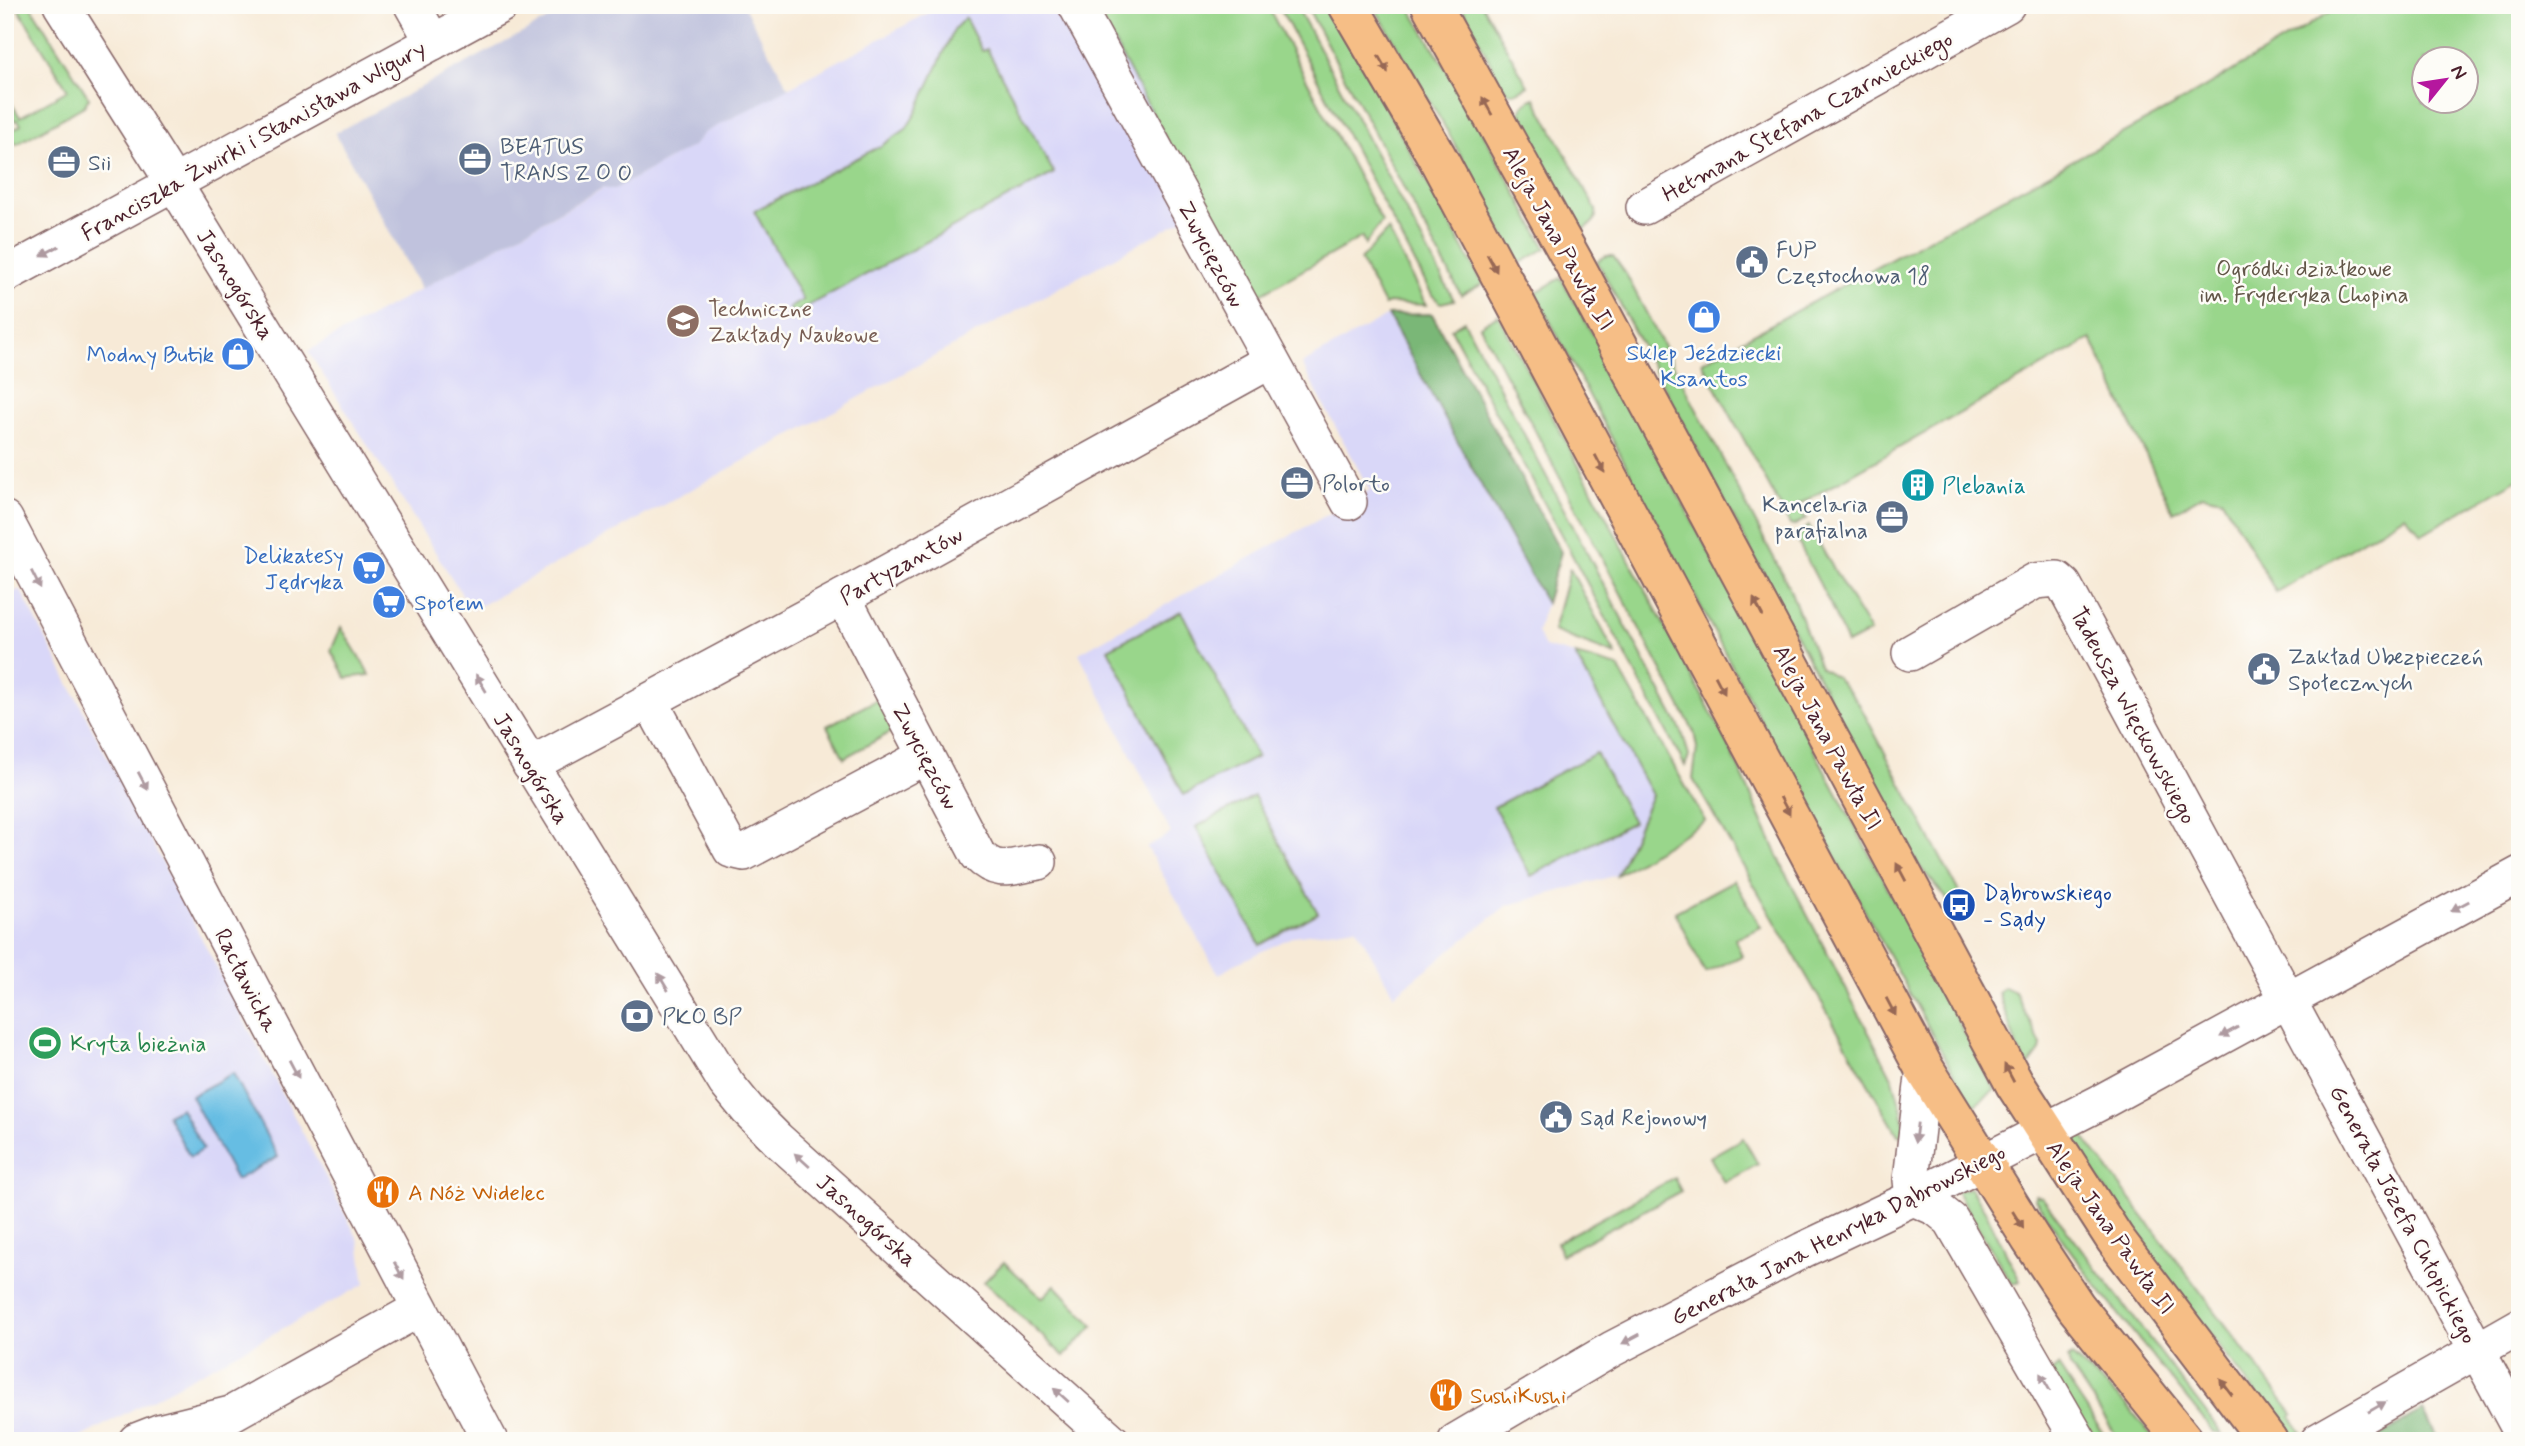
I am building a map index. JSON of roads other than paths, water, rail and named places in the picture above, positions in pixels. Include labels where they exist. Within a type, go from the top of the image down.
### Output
[{"type":"main road","points":[[1348,5],[1436,155],[1924,1069],[2076,1307],[2184,1441]]},
{"type":"main road","name":"Aleja Jana Pawła II","points":[[1432,5],[2015,1084],[2115,1239],[2268,1441]]},
{"type":"street","name":"Jasnogórska","points":[[61,5],[175,185],[726,1083],[748,1110],[1112,1441]]},
{"type":"street","points":[[412,5],[433,42]]},
{"type":"street","name":"Franciszka Żwirki i Stanisława Wigury","points":[[5,275],[175,185],[501,5]]},
{"type":"street","name":"Zwycięzców","points":[[1076,5],[1349,502]]},
{"type":"street","name":"Hetmana Stefana Czarnieckiego","points":[[1644,207],[2007,5]]},
{"type":"street","name":"Partyzantów","points":[[530,765],[843,597],[1270,361]]},
{"type":"street","name":"Racławicka","points":[[5,519],[490,1441]]},
{"type":"street","name":"Tadeusza Więckowskiego","points":[[1910,653],[2035,581],[2057,579],[2064,584],[2288,999]]},
{"type":"street","name":"Zwycięzców","points":[[843,597],[978,855],[988,866],[996,869],[1039,862]]},
{"type":"street","points":[[650,701],[731,850],[736,853],[744,853],[754,848],[926,757]]},
{"type":"street","name":"Generała Jana Henryka Dąbrowskiego","points":[[1456,1441],[1612,1349],[1803,1250],[2044,1131],[2520,874]]},
{"type":"street","name":"Generała Józefa Chłopickiego","points":[[2288,999],[2520,1430]]},
{"type":"street","points":[[1924,1069],[1911,1180],[1913,1198],[1936,1208],[1951,1220],[2079,1441]]},
{"type":"street","points":[[136,1441],[159,1432],[231,1414],[419,1309]]},
{"type":"street","points":[[2318,1441],[2520,1326]]},
{"type":"water","points":[[233,1073],[278,1157],[236,1180],[191,1096]]},
{"type":"water","points":[[181,1108],[203,1149],[190,1157],[167,1115]]},
{"type":"place","name":"BEATUS TRANS Z O O","points":[[475,159]]},
{"type":"place","name":"Sii","points":[[64,162]]},
{"type":"place","name":"FUP Częstochowa 18","points":[[1752,262]]},
{"type":"place","name":"Sklep Jeździecki Ksantos","points":[[1704,317]]},
{"type":"place","name":"Techniczne Zakłady Naukowe","points":[[683,321]]},
{"type":"place","name":"Modny Butik","points":[[238,354]]},
{"type":"place","name":"Polorto","points":[[1297,483]]},
{"type":"place","name":"Plebania","points":[[1918,485]]},
{"type":"place","name":"Kancelaria parafialna","points":[[1892,517]]},
{"type":"place","name":"Delikatesy Jędryka","points":[[369,568]]},
{"type":"place","name":"Społem","points":[[389,602]]},
{"type":"place","name":"Zakład Ubezpieczeń Społecznych","points":[[2264,669]]},
{"type":"place","name":"Dąbrowskiego - Sądy","points":[[1959,905]]},
{"type":"place","name":"PKO BP","points":[[637,1016]]},
{"type":"place","name":"Kryta bieżnia","points":[[45,1043]]},
{"type":"place","name":"Sąd Rejonowy","points":[[1556,1117]]},
{"type":"place","name":"A Nóż Widelec","points":[[383,1192]]},
{"type":"place","name":"SushiKushi","points":[[1446,1395]]},
{"type":"park label","name":"Ogródki działkowe im. Fryderyka Chopina","points":[[2304,281]]}]
